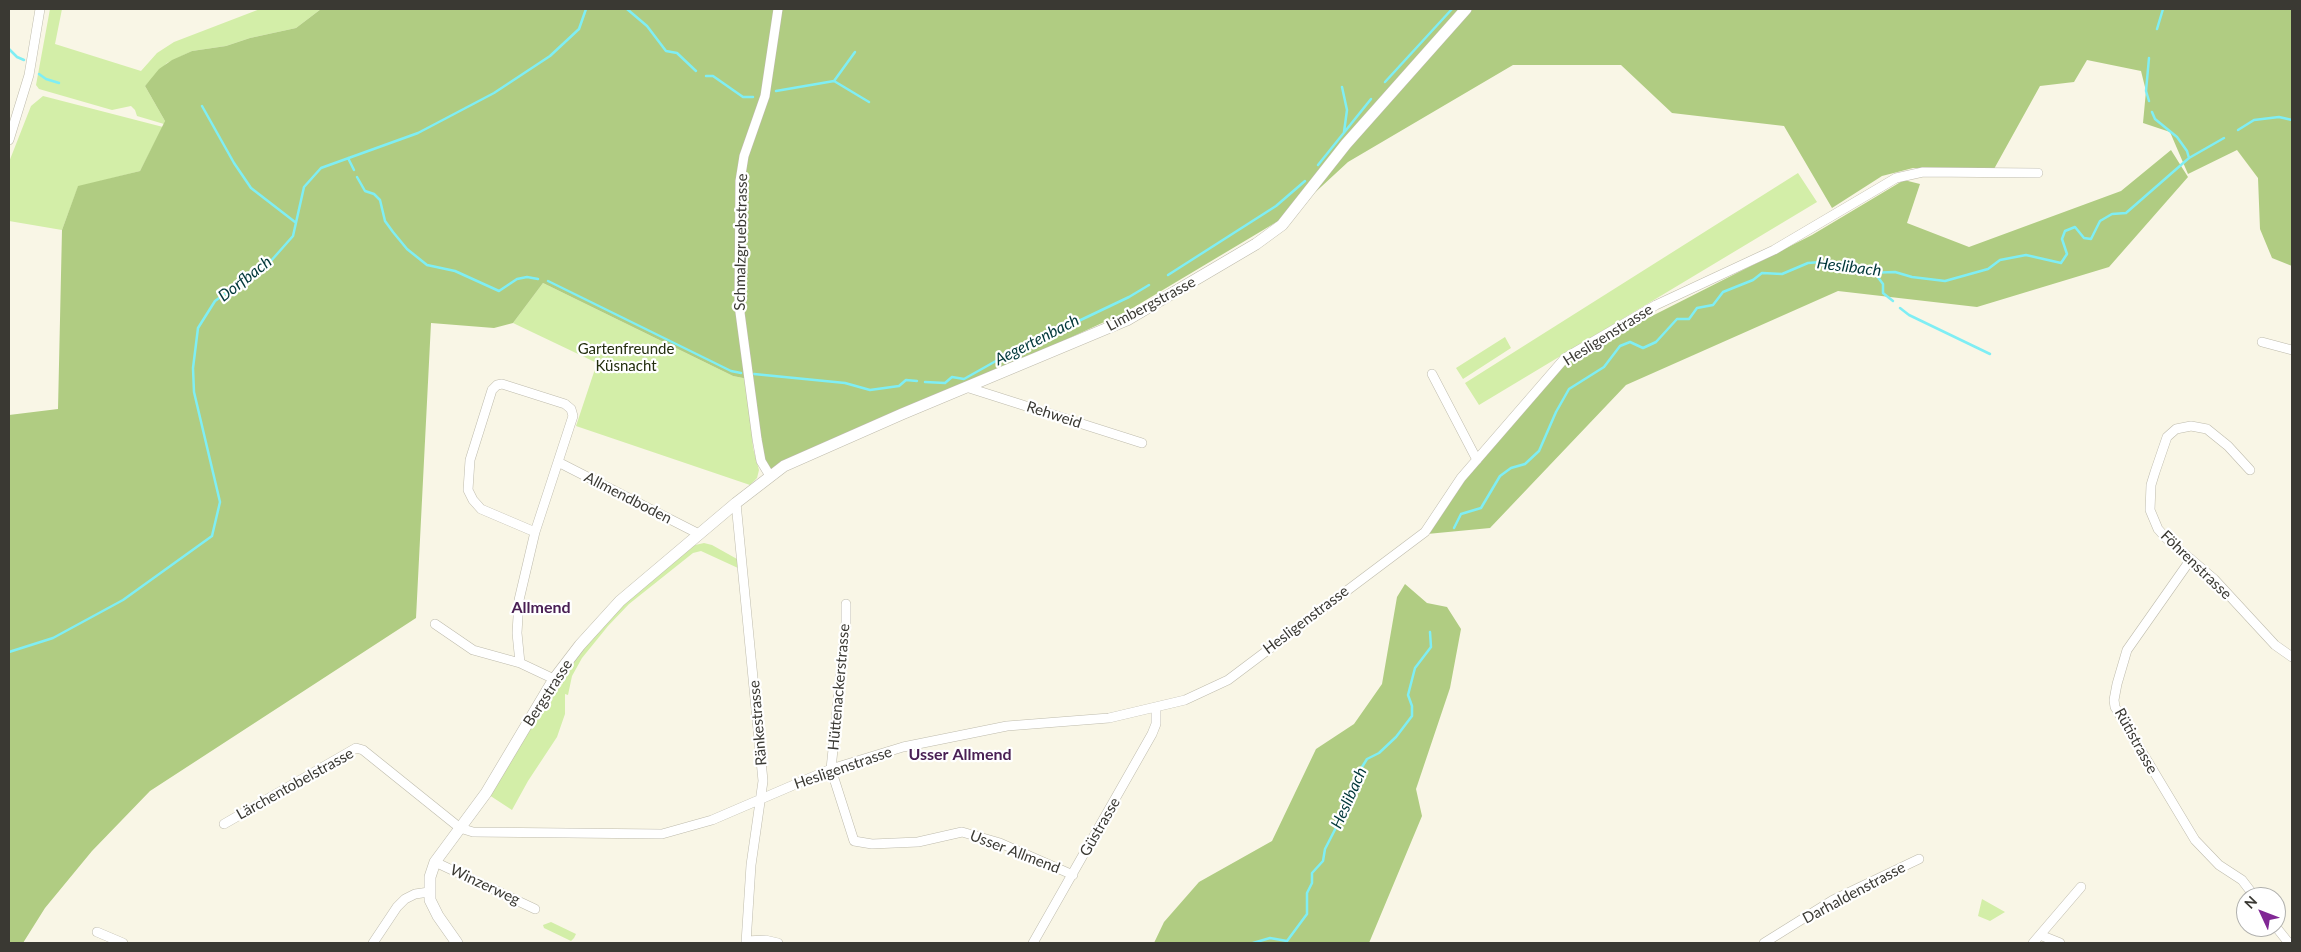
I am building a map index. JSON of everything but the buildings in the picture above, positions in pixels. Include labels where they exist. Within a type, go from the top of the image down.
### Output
[{"type":"street","points":[[9,140],[29,75],[40,9]]},
{"type":"street","name":"Schmalzgruebstrasse","points":[[770,476],[761,461],[757,439],[739,305],[740,181],[744,156],[765,96],[778,9]]},
{"type":"street","name":"Limbergstrasse","points":[[756,487],[789,463],[1126,320],[1256,244],[1282,225],[1346,144],[1466,9]]},
{"type":"street","name":"Hesligenstrasse","points":[[460,828],[473,832],[662,834],[712,820],[831,769],[938,739],[1007,726],[1109,718],[1185,700],[1228,680],[1425,532],[1476,460],[1565,358],[1656,305],[1774,250],[1896,178],[1923,172],[2038,174]]},
{"type":"street","points":[[2262,342],[2292,350]]},
{"type":"street","points":[[1432,374],[1476,460]]},
{"type":"street","points":[[520,663],[517,633],[519,600],[535,532],[573,416],[571,409],[565,404],[502,384],[492,390],[470,460],[468,490],[473,500],[481,509],[535,532]]},
{"type":"street","name":"Rehweid","points":[[966,387],[1142,443]]},
{"type":"street","name":"Föhrenstrasse","points":[[2250,470],[2212,432],[2202,426],[2181,427],[2167,437],[2151,485],[2150,510],[2158,529],[2214,579],[2275,644],[2292,657]]},
{"type":"street","name":"Allmendboden","points":[[558,462],[698,534]]},
{"type":"street","name":"Bergstrasse","points":[[457,943],[438,916],[430,900],[430,877],[435,862],[486,793],[554,679],[603,618],[698,534],[756,487]]},
{"type":"street","name":"Ränkestrasse","points":[[736,503],[762,765],[762,798],[751,866],[746,942]]},
{"type":"street","name":"Rütistrasse","points":[[2191,559],[2131,643],[2120,669],[2114,700],[2115,707],[2188,831],[2219,865],[2242,880],[2247,887]]},
{"type":"street","name":"Hüttenackerstrasse","points":[[831,769],[846,622],[846,604]]},
{"type":"street","points":[[435,624],[473,650],[520,663],[554,679]]},
{"type":"street","name":"Güstrasse","points":[[1033,943],[1152,734],[1156,724],[1156,708]]},
{"type":"street","name":"Lärchentobelstrasse","points":[[224,824],[356,748],[363,750],[460,828]]},
{"type":"street","name":"Usser Allmend","points":[[831,769],[854,841],[872,844],[918,842],[962,832],[1000,843],[1073,875]]},
{"type":"street","name":"Darhaldenstrasse","points":[[1764,943],[1833,900],[1919,859]]},
{"type":"street","name":"Winzerweg","points":[[435,862],[535,909]]},
{"type":"street","points":[[2033,943],[2082,887]]},
{"type":"street","points":[[374,943],[397,907],[415,894],[429,892]]},
{"type":"street","points":[[98,932],[123,943]]},
{"type":"street","points":[[2040,935],[2060,943]]},
{"type":"street","points":[[746,942],[765,940],[778,943]]},
{"type":"green space","points":[[50,9],[62,9],[55,44],[141,71],[157,53],[174,42],[260,9],[321,9],[296,28],[250,38],[226,46],[192,51],[167,63],[145,86],[165,121],[164,124],[137,116],[131,106],[112,110],[39,89],[36,85]]},
{"type":"green space","points":[[321,9],[2292,9],[2292,266],[2272,258],[2260,229],[2258,178],[2237,150],[2188,174],[2170,132],[2143,123],[2146,91],[2141,71],[2087,60],[2074,82],[2040,86],[1994,169],[1913,168],[1882,176],[1832,208],[1784,126],[1672,113],[1621,65],[1513,65],[1348,162],[1295,211],[1126,312],[770,476],[764,467],[748,379],[733,376],[543,283],[513,323],[494,328],[431,323],[416,618],[150,791],[92,851],[45,908],[23,943],[9,943],[9,415],[58,409],[62,230],[78,186],[140,171],[165,121],[145,86],[159,69],[172,60],[192,51],[226,46],[250,38],[296,28]]},
{"type":"green space","points":[[43,96],[163,127],[140,171],[78,187],[62,230],[9,221],[9,162],[31,106]]},
{"type":"green space","points":[[2171,150],[2188,177],[2109,267],[1977,307],[1838,291],[1626,385],[1490,528],[1427,534],[1468,476],[1571,357],[1812,235],[1904,180],[1920,184],[1907,223],[1969,247],[2121,191]]},
{"type":"green space","points":[[1798,173],[1817,202],[1479,405],[1465,383]]},
{"type":"green space","name":"Gartenfreunde Küsnacht","points":[[543,283],[733,376],[748,379],[753,448],[759,470],[757,478],[750,485],[576,426],[597,363],[513,323]]},
{"type":"green space","points":[[1505,337],[1511,348],[1463,379],[1456,368]]},
{"type":"green space","points":[[704,543],[712,545],[737,559],[738,568],[701,551],[693,553],[629,604],[582,658],[572,676],[568,695],[565,694],[565,714],[557,737],[528,781],[512,810],[486,793],[554,679],[625,602],[691,546]]},
{"type":"green space","points":[[1405,584],[1427,603],[1447,607],[1461,629],[1450,688],[1416,789],[1422,816],[1369,943],[1154,943],[1164,922],[1199,882],[1272,841],[1316,749],[1354,724],[1382,684],[1397,597]]},
{"type":"green space","points":[[1982,899],[2005,912],[1990,921],[1978,916]]},
{"type":"green space","points":[[551,922],[576,934],[574,938],[571,941],[544,928],[543,925]]},
{"type":"waterway","name":"Dorfbach","points":[[9,652],[53,638],[123,600],[212,536],[220,502],[194,392],[193,368],[198,328],[215,301],[270,262],[293,236],[304,187],[321,168],[418,133],[494,93],[550,56],[579,29],[586,9]]},
{"type":"waterway","points":[[627,9],[647,26],[666,51],[677,53],[696,71]]},
{"type":"waterway","points":[[1385,82],[1452,9]]},
{"type":"waterway","points":[[2157,29],[2163,9]]},
{"type":"waterway","points":[[9,49],[17,57],[24,60]]},
{"type":"waterway","points":[[834,81],[855,52]]},
{"type":"waterway","points":[[2149,58],[2146,91],[2149,101]]},
{"type":"waterway","points":[[39,74],[46,79],[59,83]]},
{"type":"waterway","points":[[706,76],[713,76],[743,97],[753,97]]},
{"type":"waterway","points":[[776,91],[834,81],[869,102]]},
{"type":"waterway","points":[[1342,87],[1347,110],[1344,132]]},
{"type":"waterway","points":[[1318,165],[1371,99]]},
{"type":"waterway","points":[[202,106],[234,163],[251,188],[295,222]]},
{"type":"waterway","points":[[2152,112],[2155,119],[2177,137],[2187,151],[2189,158]]},
{"type":"waterway","name":"Heslibach","points":[[2238,130],[2254,120],[2279,117],[2292,120]]},
{"type":"waterway","name":"Heslibach","points":[[1454,528],[1461,514],[1481,508],[1500,476],[1511,468],[1525,464],[1539,451],[1556,412],[1569,389],[1604,367],[1620,346],[1630,342],[1643,348],[1656,342],[1677,319],[1689,319],[1697,308],[1713,305],[1723,292],[1753,280],[1762,273],[1782,274],[1808,263],[1821,262],[1825,268],[1842,265],[1866,273],[1895,272],[1912,277],[1945,281],[1988,269],[2000,260],[2026,255],[2061,263],[2067,254],[2062,239],[2065,231],[2075,227],[2084,238],[2091,239],[2100,221],[2112,214],[2126,213],[2189,158],[2224,138]]},
{"type":"waterway","name":"Aegertenbach","points":[[348,158],[354,170]]},
{"type":"waterway","name":"Aegertenbach","points":[[357,177],[365,191],[374,194],[380,200],[385,221],[393,232],[407,249],[427,265],[455,271],[499,291],[517,279],[527,277],[538,279]]},
{"type":"waterway","name":"Aegertenbach","points":[[1168,275],[1276,206],[1305,181]]},
{"type":"waterway","points":[[1874,272],[1883,284],[1883,293],[1893,301]]},
{"type":"waterway","name":"Aegertenbach","points":[[548,281],[731,371],[741,373]]},
{"type":"waterway","name":"Aegertenbach","points":[[925,382],[945,383],[952,377],[964,379],[1003,357],[1129,297],[1149,285]]},
{"type":"waterway","points":[[1900,308],[1909,315],[1990,354]]},
{"type":"waterway","name":"Aegertenbach","points":[[754,374],[845,383],[870,390],[899,386],[906,380],[917,381]]},
{"type":"waterway","name":"Heslibach","points":[[1253,943],[1270,938],[1287,941],[1307,914],[1307,893],[1312,883],[1312,873],[1323,861],[1325,849],[1360,781],[1362,767],[1367,759],[1379,753],[1396,737],[1412,716],[1412,706],[1408,695],[1415,668],[1431,647],[1430,632]]},
{"type":"district","name":"Allmend","points":[[541,608]]},
{"type":"district","name":"Usser Allmend","points":[[960,755]]}]
